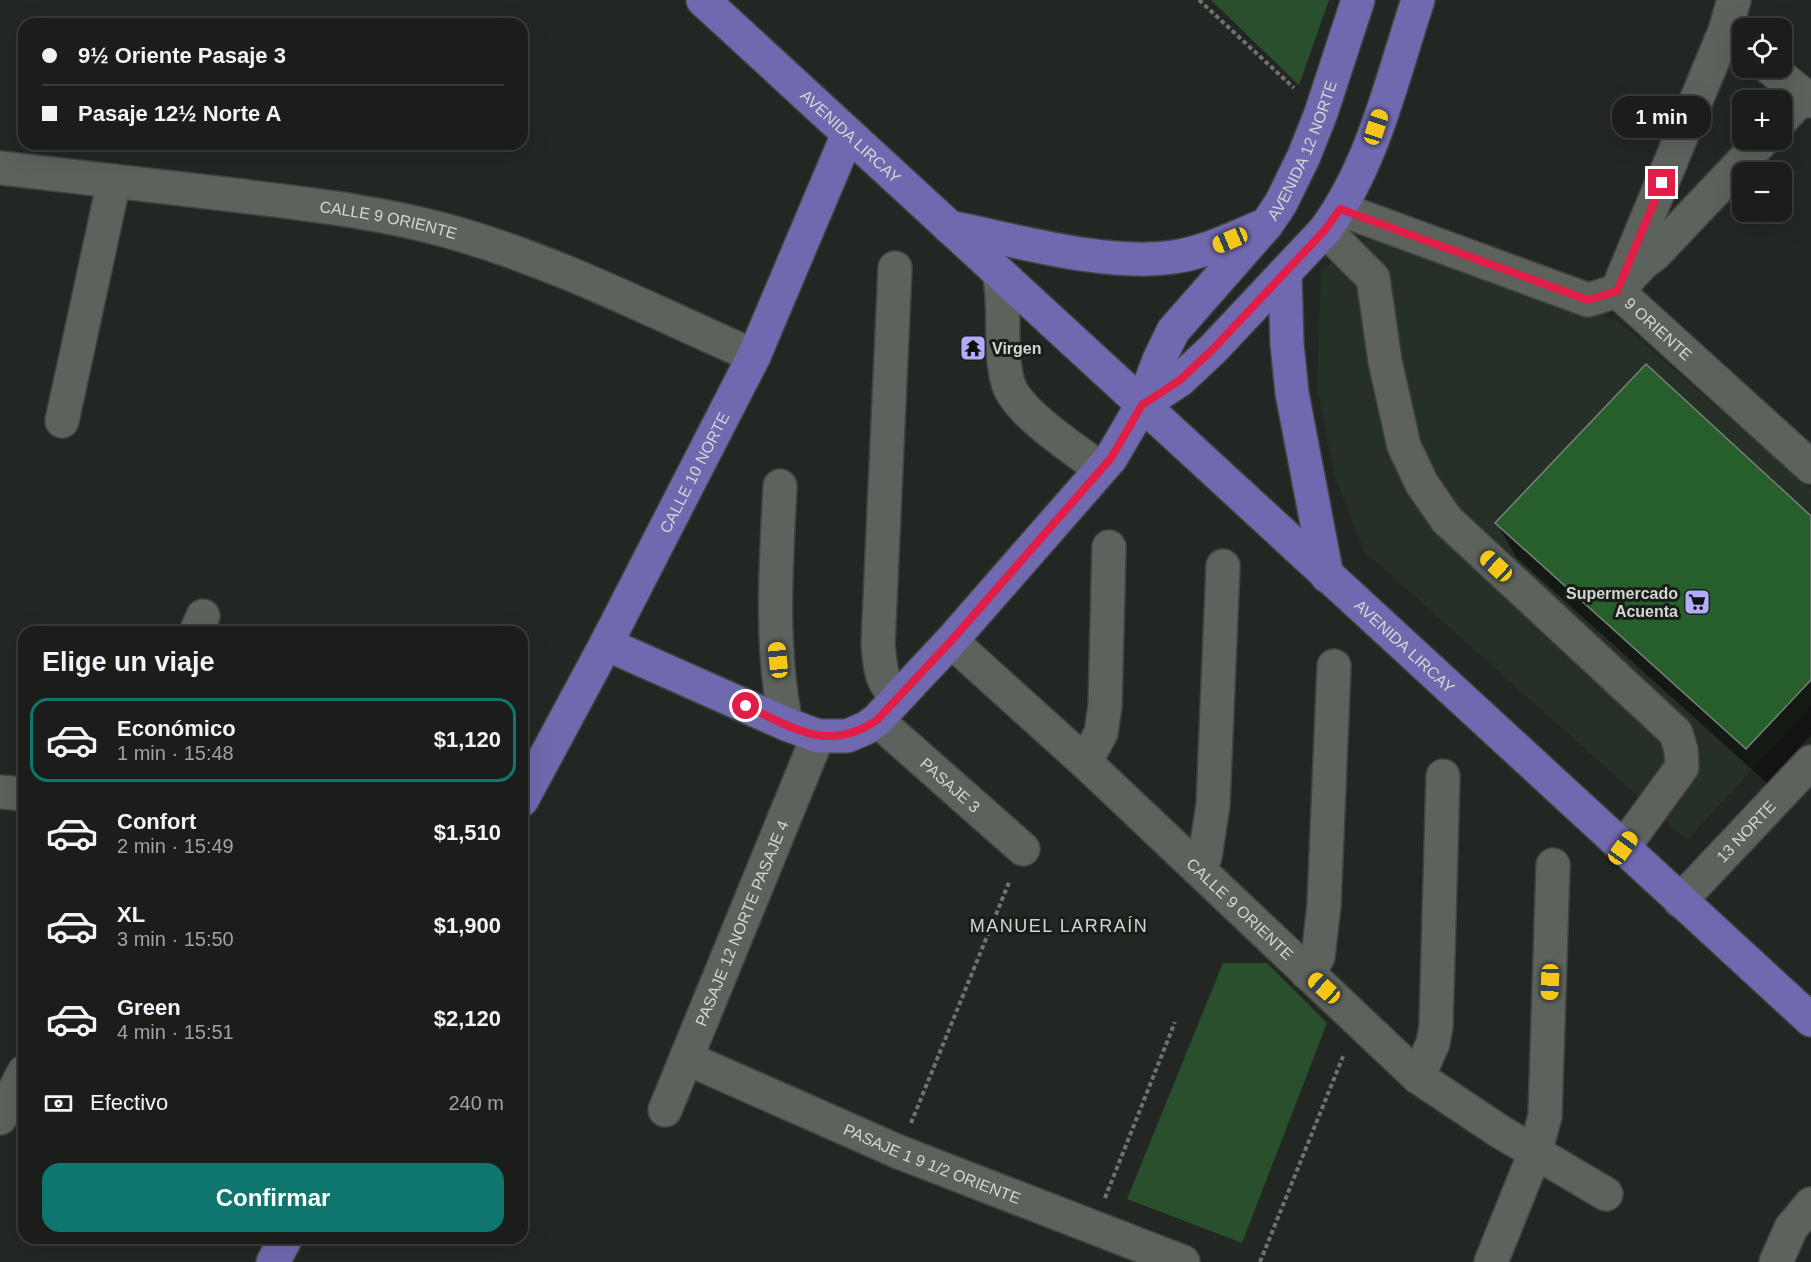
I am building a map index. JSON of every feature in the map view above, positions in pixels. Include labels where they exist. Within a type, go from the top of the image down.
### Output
[{"type":"main road","name":"AVENIDA LIRCAY","points":[[703,0],[1811,1020]]},
{"type":"main road","name":"AVENIDA 12 NORTE","points":[[877,716],[951,641],[1111,458],[1142,405],[1173,331],[1267,224],[1293,180],[1322,113],[1358,0]]},
{"type":"main road","name":"AVENIDA 12 NORTE","points":[[1142,405],[1180,380],[1213,349],[1333,220],[1369,150],[1418,0]]},
{"type":"main road","name":"CALLE 10 NORTE","points":[[528,789],[606,644],[754,356],[848,134]]},
{"type":"main road","points":[[949,226],[1075,252],[1133,259],[1173,257],[1212,248],[1267,224]]},
{"type":"main road","points":[[1285,273],[1287,344],[1292,393],[1327,576]]},
{"type":"main road","points":[[606,644],[818,736],[837,737],[877,716]]},
{"type":"main road","points":[[273,1262],[283,1244]]},
{"type":"street","points":[[1734,0],[1734,18]]},
{"type":"street","points":[[1617,291],[1732,42]]},
{"type":"street","points":[[1783,78],[1808,98],[1792,111]]},
{"type":"street","points":[[1617,291],[1754,150]]},
{"type":"street","name":"CALLE 9 ORIENTE","points":[[0,168],[320,206],[382,216],[443,230],[545,263],[754,356]]},
{"type":"street","points":[[62,421],[114,181]]},
{"type":"street","name":"9 ORIENTE","points":[[1333,220],[1588,300],[1617,291],[1811,467]]},
{"type":"street","points":[[1333,220],[1373,278],[1385,362],[1404,446],[1422,484],[1447,520],[1676,733],[1681,750],[1682,767],[1623,848]]},
{"type":"street","name":"PASAJE 3","points":[[895,268],[878,645],[882,676],[888,688],[877,716],[1023,849]]},
{"type":"street","points":[[999,273],[1002,288],[1001,309],[1006,375],[1011,392],[1024,409],[1101,470]]},
{"type":"street","points":[[780,486],[774,616],[786,724]]},
{"type":"street","points":[[1085,762],[1101,733],[1104,712],[1109,547]]},
{"type":"street","points":[[1198,869],[1206,857],[1213,805],[1223,566]]},
{"type":"street","name":"CALLE 9 ORIENTE","points":[[951,641],[1085,762],[1418,1077],[1535,1153],[1606,1194]]},
{"type":"street","points":[[1307,973],[1318,957],[1324,905],[1334,666]]},
{"type":"street","name":"PASAJE 12 NORTE PASAJE 4","points":[[665,1110],[818,736]]},
{"type":"street","name":"13 NORTE","points":[[1680,901],[1811,762]]},
{"type":"street","points":[[1418,1077],[1433,1043],[1436,1026],[1443,776]]},
{"type":"street","points":[[0,792],[18,794]]},
{"type":"street","points":[[1491,1262],[1535,1153],[1545,1116],[1553,865]]},
{"type":"street","name":"PASAJE 1 9 1/2 ORIENTE","points":[[686,1058],[899,1152],[1184,1262]]},
{"type":"street","points":[[0,1118],[18,1084]]},
{"type":"street","points":[[1776,1262],[1791,1228],[1811,1204]]},
{"type":"path","points":[[1199,0],[1322,113]]},
{"type":"path","points":[[899,1152],[1023,849]]},
{"type":"path","points":[[1260,1262],[1358,1019]]},
{"type":"path","points":[[1094,1227],[1175,1022]]},
{"type":"shaded area","points":[[1371,237],[1618,321],[1811,489],[1811,706],[1687,840],[1364,551],[1335,477],[1317,386],[1321,270]]},
{"type":"green space","points":[[1211,0],[1329,0],[1299,85]]},
{"type":"green space","points":[[1223,963],[1267,963],[1327,1023],[1242,1243],[1127,1199]]},
{"type":"building","name":"Supermercado Acuenta","points":[[1646,364],[1811,516],[1811,680],[1746,749],[1495,523]]},
{"type":"place","name":"Virgen","points":[[973,348]]},
{"type":"place","name":"Supermercado Acuenta","points":[[1697,602]]},
{"type":"district","name":"MANUEL LARRAÍN","points":[[1059,926]]},
{"type":"route","points":[[746,706],[800,730],[827,737],[847,736],[866,728],[877,720],[951,641],[1111,458],[1142,405],[1180,380],[1213,349],[1325,230],[1340,209],[1588,300],[1617,291],[1662,183]]}]
